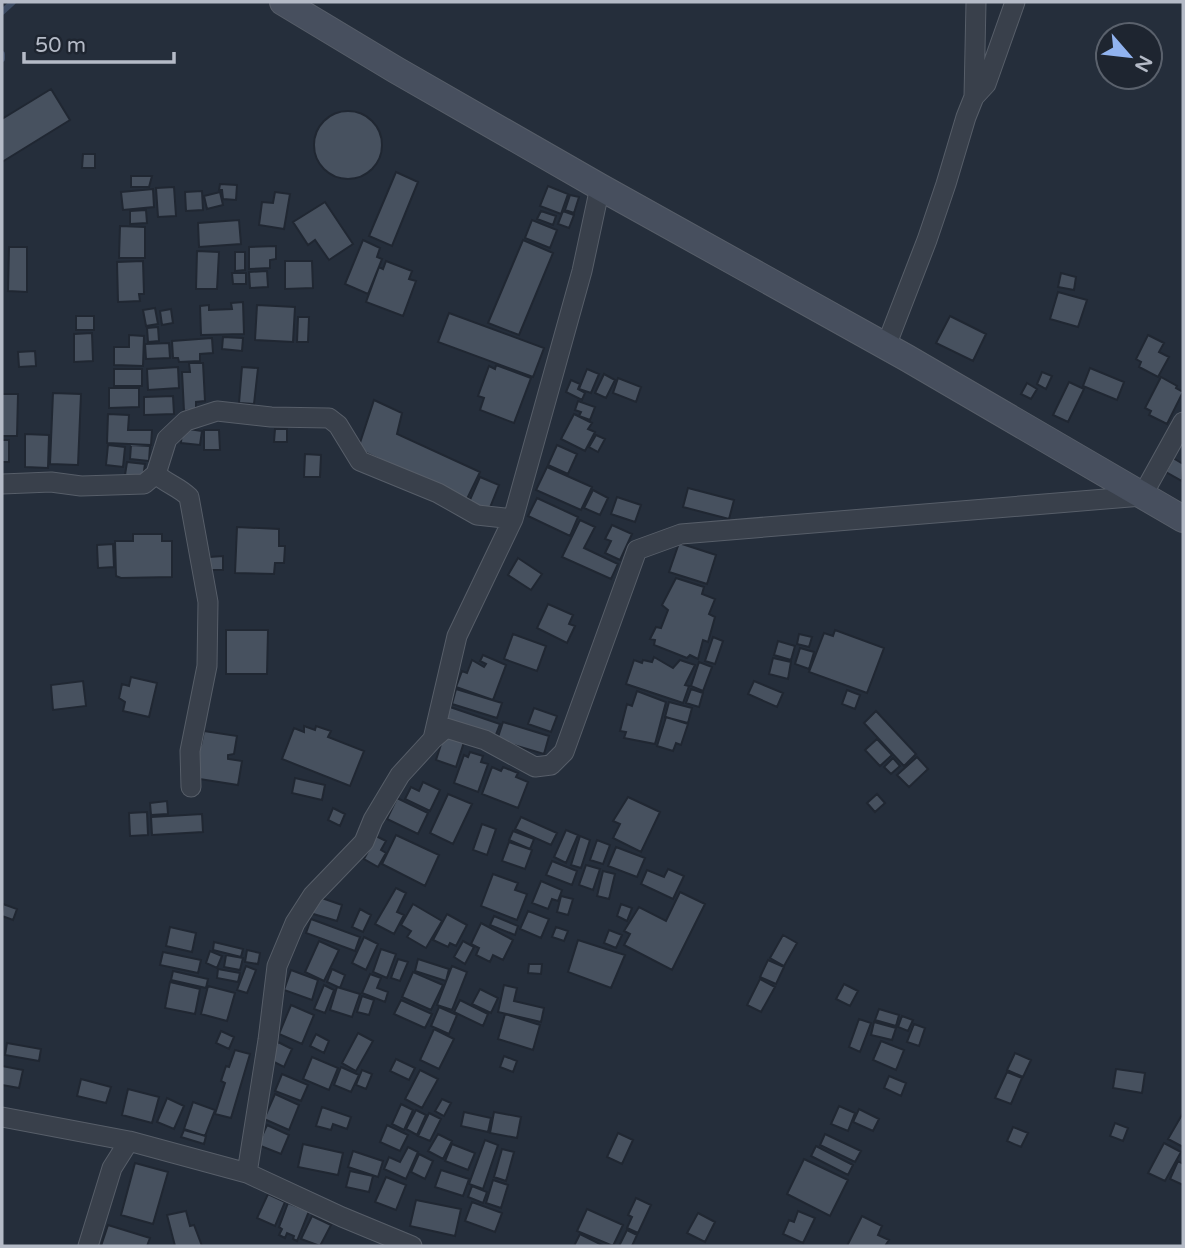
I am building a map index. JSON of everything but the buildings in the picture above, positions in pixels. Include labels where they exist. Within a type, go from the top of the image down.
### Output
[{"type":"street","points":[[283,2],[600,187],[886,345],[1183,519]]},
{"type":"street","points":[[886,345],[927,240],[974,97],[976,2]]},
{"type":"street","points":[[974,97],[986,84],[1016,2]]},
{"type":"street","points":[[433,739],[457,636],[513,519],[582,271],[600,187]]},
{"type":"street","points":[[2,484],[144,484],[156,474],[167,439],[186,421],[217,411],[271,417],[329,418],[338,425],[360,461],[438,493],[477,515],[513,519]]},
{"type":"street","points":[[1142,496],[1183,422]]},
{"type":"street","points":[[156,474],[168,485],[182,490],[189,497],[208,602],[207,666],[190,751],[191,787]]},
{"type":"street","points":[[247,1174],[277,966],[295,923],[313,895],[364,842],[373,820],[400,775],[446,728],[485,740],[535,767],[551,765],[564,752],[636,550],[681,534],[1142,496]]},
{"type":"street","points":[[2,1117],[129,1141],[247,1174],[412,1246]]},
{"type":"street","points":[[88,1246],[112,1168],[129,1141]]},
{"type":"waterway","points":[[2,12],[13,2]]},
{"type":"waterway","points":[[2,54],[2,59]]}]
